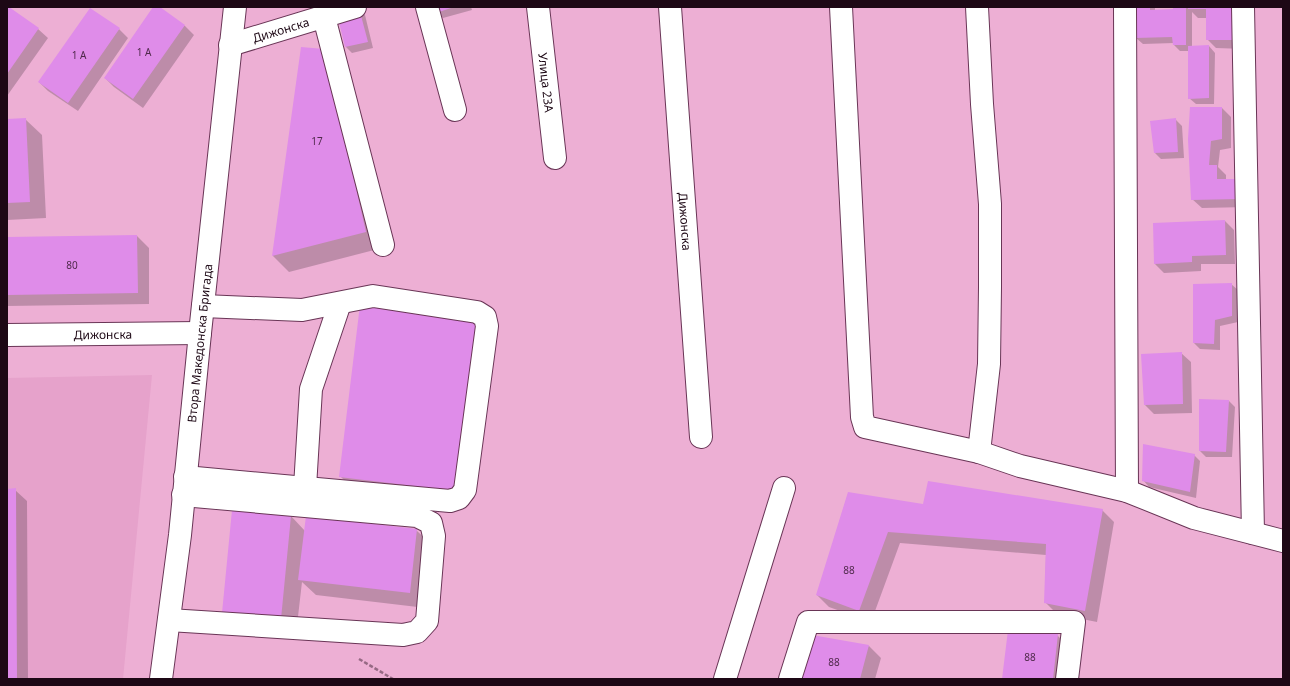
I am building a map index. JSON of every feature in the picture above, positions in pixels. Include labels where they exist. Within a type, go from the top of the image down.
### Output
[{"type":"street","name":"Втора Македонска Бригада","points":[[161,679],[184,486],[235,7]]},
{"type":"street","name":"Дижонска","points":[[230,45],[355,7]]},
{"type":"street","points":[[427,7],[455,110]]},
{"type":"street","name":"Улица 23А","points":[[538,7],[556,158]]},
{"type":"street","name":"Дижонска","points":[[670,7],[701,437]]},
{"type":"street","points":[[841,7],[862,417],[865,427],[979,452],[1020,466],[1127,491],[1194,518],[1283,541]]},
{"type":"street","points":[[978,7],[982,104],[990,204],[989,364],[979,452]]},
{"type":"street","points":[[1125,7],[1127,491]]},
{"type":"street","points":[[1243,7],[1253,534]]},
{"type":"street","points":[[324,17],[383,245]]},
{"type":"street","points":[[184,486],[305,487],[450,501],[459,498],[465,490],[487,326],[485,317],[477,312],[373,296],[302,310],[203,306]]},
{"type":"street","points":[[305,487],[310,389],[340,303]]},
{"type":"street","name":"Дижонска","points":[[7,335],[200,333]]},
{"type":"street","points":[[169,620],[403,635],[417,632],[427,621],[434,536],[431,523],[417,516],[184,486]]},
{"type":"street","points":[[725,679],[784,488]]},
{"type":"street","points":[[790,679],[808,622],[1074,622],[1067,679]]},
{"type":"path","points":[[359,659],[393,679]]},
{"type":"shaded area","points":[[152,375],[123,679],[7,679],[7,378]]},
{"type":"building","points":[[9,7],[39,28],[7,74],[7,10]]},
{"type":"building","points":[[153,7],[160,7],[185,25],[133,99],[104,78]]},
{"type":"building","points":[[434,7],[454,7],[436,13]]},
{"type":"building","points":[[1136,7],[1150,7],[1150,10],[1186,7],[1186,45],[1173,45],[1172,37],[1135,38]]},
{"type":"building","points":[[1188,7],[1236,7],[1235,40],[1206,40],[1206,9],[1188,9]]},
{"type":"building","points":[[90,8],[120,28],[68,103],[38,82]]},
{"type":"building","points":[[359,8],[368,42],[345,47],[337,14]]},
{"type":"building","points":[[1209,45],[1209,98],[1188,99],[1188,46]]},
{"type":"building","points":[[301,47],[324,49],[366,232],[272,256]]},
{"type":"building","points":[[1190,107],[1222,107],[1222,139],[1211,141],[1209,165],[1217,165],[1217,179],[1239,179],[1239,199],[1191,200],[1188,139]]},
{"type":"building","points":[[26,118],[30,202],[7,203],[7,119]]},
{"type":"building","points":[[1176,118],[1178,152],[1154,153],[1150,121]]},
{"type":"building","points":[[1225,220],[1226,255],[1192,256],[1192,262],[1154,264],[1153,223]]},
{"type":"building","points":[[137,235],[138,293],[7,295],[7,237]]},
{"type":"building","points":[[1232,283],[1232,316],[1215,320],[1214,344],[1193,343],[1193,284]]},
{"type":"building","points":[[360,305],[477,319],[456,491],[339,477]]},
{"type":"building","points":[[1182,352],[1183,404],[1144,405],[1141,354]]},
{"type":"building","points":[[1199,399],[1229,400],[1226,452],[1199,451]]},
{"type":"building","points":[[1143,444],[1195,454],[1190,492],[1142,481]]},
{"type":"building","points":[[928,481],[1103,509],[1085,611],[1044,603],[1046,544],[888,532],[859,611],[816,595],[848,492],[923,504]]},
{"type":"building","points":[[16,488],[17,679],[7,679],[7,489]]},
{"type":"building","points":[[232,510],[291,516],[281,619],[222,613]]},
{"type":"building","points":[[306,516],[417,529],[410,593],[298,580]]},
{"type":"building","points":[[1008,630],[1058,634],[1053,679],[1002,679]]},
{"type":"building","points":[[812,635],[869,645],[860,679],[799,679]]}]
